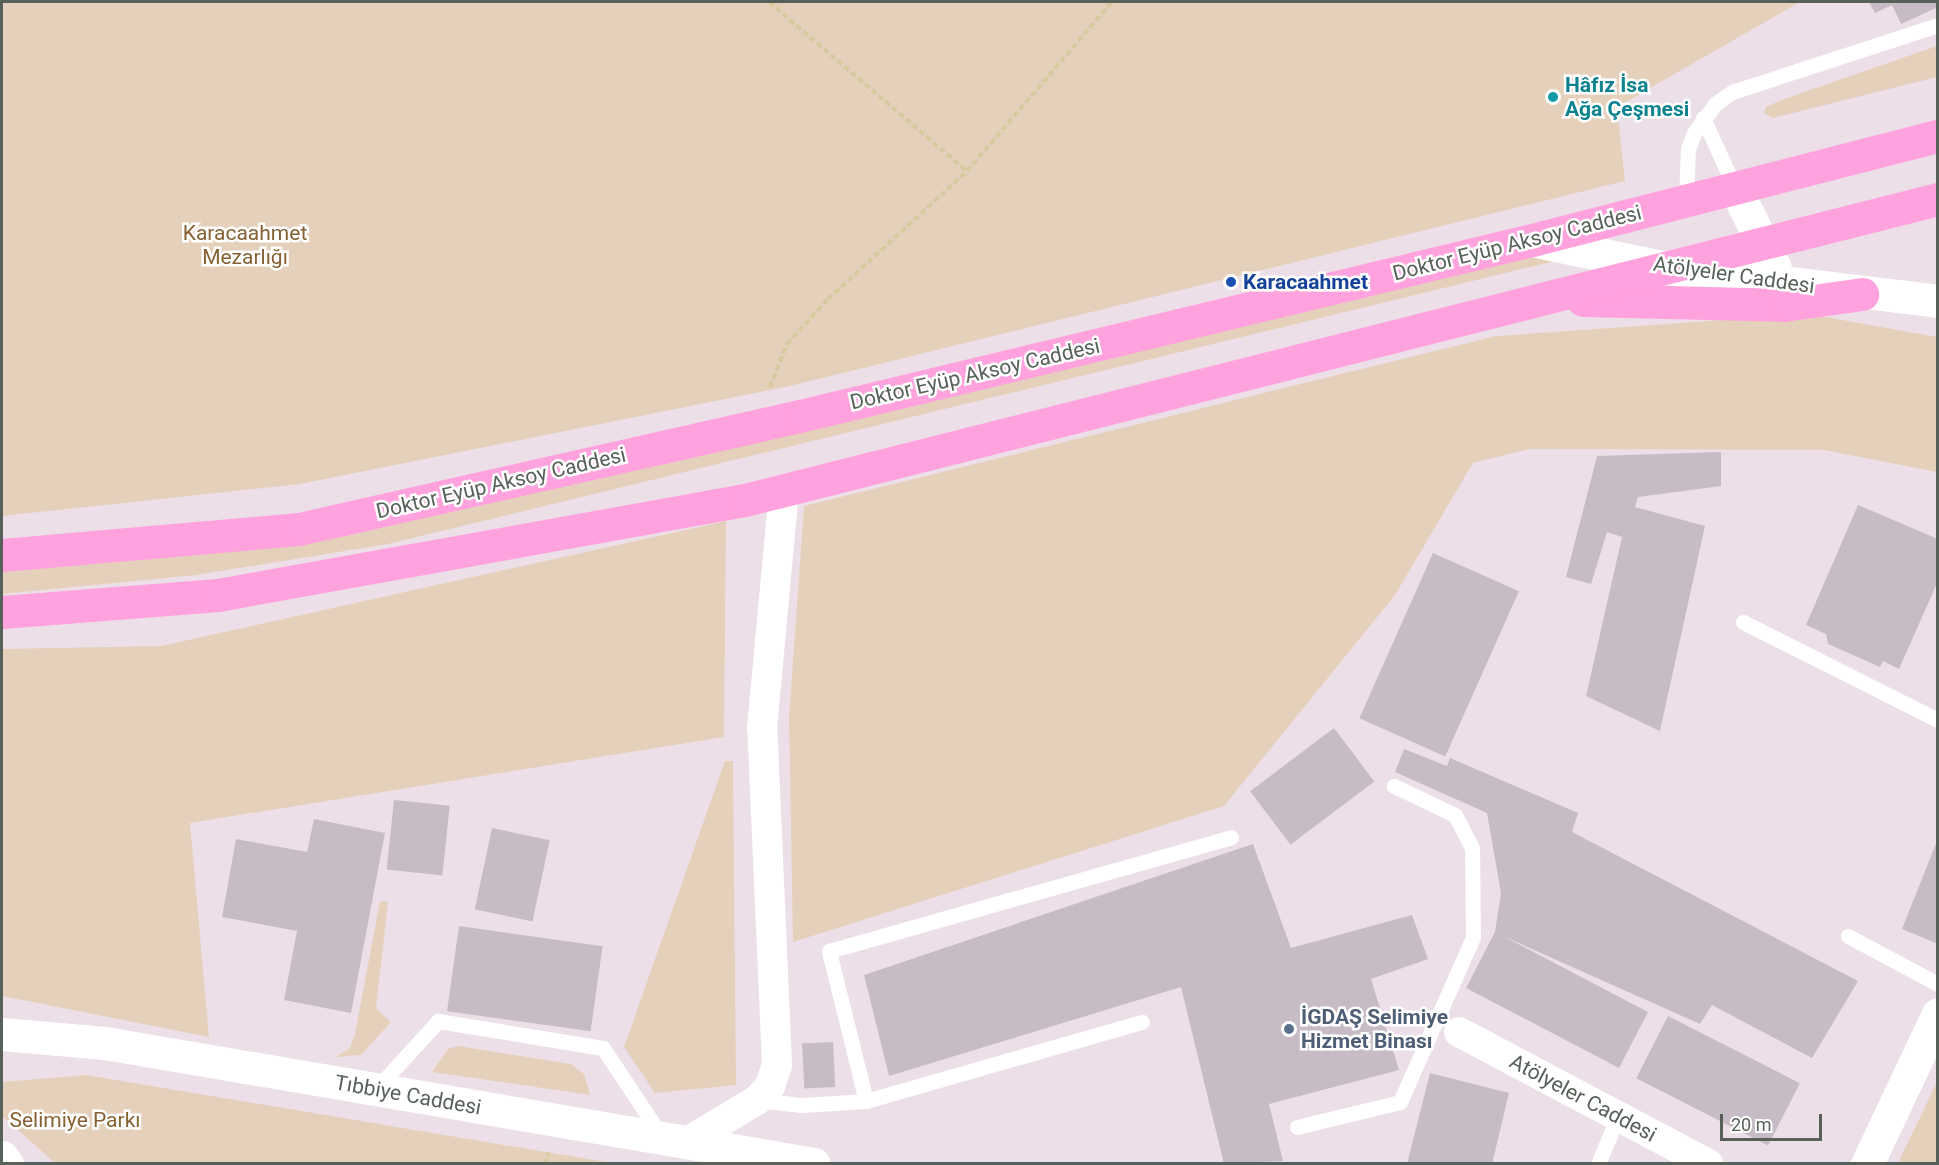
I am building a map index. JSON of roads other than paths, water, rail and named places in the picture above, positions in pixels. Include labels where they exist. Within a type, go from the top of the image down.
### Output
[{"type":"main road","name":"Doktor Eyüp Aksoy Caddesi","points":[[2,555],[299,529],[758,425],[1532,240],[1938,136]]},
{"type":"main road","points":[[1736,188],[1760,244],[1784,282]]},
{"type":"main road","points":[[2,612],[218,595],[784,491],[1938,199]]},
{"type":"main road","name":"Atölyeler Caddesi","points":[[1532,240],[1666,268],[1862,294],[1938,301]]},
{"type":"main road","points":[[1542,299],[1784,305],[1862,294]]},
{"type":"main road","points":[[1867,1164],[1938,1014]]},
{"type":"main road","name":"Tıbbiye Caddesi","points":[[2,1034],[105,1043],[814,1164]]},
{"type":"main road","points":[[2,1157],[8,1164]]},
{"type":"street","points":[[675,1140],[757,1100],[770,1086],[777,1065],[762,728],[784,491]]},
{"type":"street","name":"Atölyeler Caddesi","points":[[1448,1027],[1708,1164]]},
{"type":"lane","points":[[1686,200],[1688,149],[1703,118],[1732,92],[1938,25]]},
{"type":"lane","points":[[1703,118],[1736,188]]},
{"type":"lane","points":[[1743,622],[1938,720]]},
{"type":"lane","points":[[1297,1127],[1400,1102],[1448,1027],[1473,936],[1472,848],[1455,816],[1394,786]]},
{"type":"lane","points":[[866,1101],[829,951],[1231,837]]},
{"type":"lane","points":[[1848,936],[1938,984]]},
{"type":"lane","points":[[376,1089],[438,1021],[603,1048],[675,1140]]},
{"type":"lane","points":[[757,1100],[802,1105],[866,1101],[1142,1022]]},
{"type":"lane","points":[[1598,1164],[1618,1116]]},
{"type":"place","name":"Hâfız İsa Ağa Çeşmesi","points":[[1553,97]]},
{"type":"place","name":"Karacaahmet","points":[[1231,282]]},
{"type":"place","name":"İGDAŞ Selimiye Hizmet Binası","points":[[1289,1029]]},
{"type":"park label","name":"Karacaahmet Mezarlığı","points":[[245,245]]},
{"type":"park label","name":"Selimiye Parkı","points":[[75,1120]]}]
